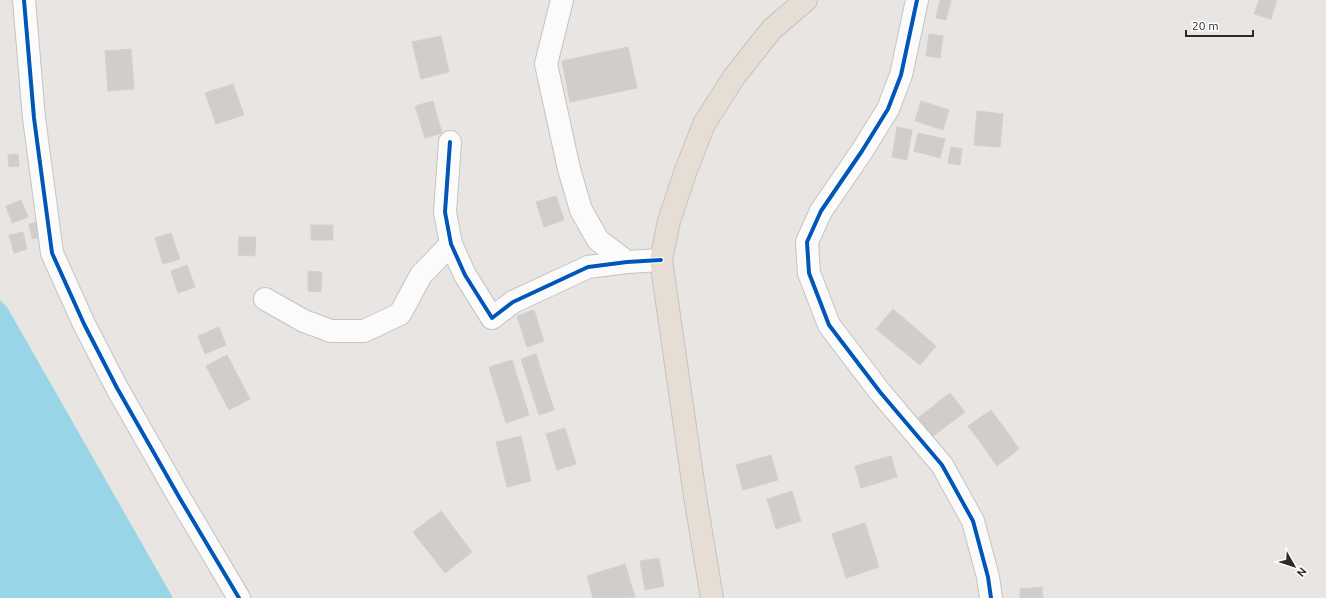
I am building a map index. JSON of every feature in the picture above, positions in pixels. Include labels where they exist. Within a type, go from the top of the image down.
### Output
[{"type":"highway","points":[[712,598],[695,496],[661,260],[669,221],[685,173],[704,124],[734,77],[772,29],[806,0]]},
{"type":"street","points":[[24,0],[34,118],[52,253],[84,324],[117,388],[178,498],[239,598]]},
{"type":"street","points":[[562,0],[546,64],[569,169],[581,210],[598,240],[627,262]]},
{"type":"street","points":[[917,0],[901,75],[888,109],[862,151],[821,211],[807,242],[809,273],[829,324],[880,392],[946,471],[973,521],[988,577],[991,598]]},
{"type":"street","points":[[450,142],[445,212],[451,244],[465,275],[492,318],[513,302],[588,267],[627,262],[661,260]]},
{"type":"street","points":[[265,299],[304,321],[331,331],[364,331],[400,314],[421,275],[451,244]]},
{"type":"water","points":[[0,300],[7,307],[173,598],[0,598]]},
{"type":"building","points":[[940,0],[951,0],[946,20],[936,18]]},
{"type":"building","points":[[1259,0],[1277,0],[1271,19],[1254,14]]},
{"type":"building","points":[[929,34],[943,36],[940,58],[926,56]]},
{"type":"building","points":[[441,36],[449,72],[421,79],[412,42]]},
{"type":"building","points":[[628,47],[637,88],[570,102],[562,61]]},
{"type":"building","points":[[131,49],[134,89],[108,91],[105,51]]},
{"type":"building","points":[[233,84],[244,115],[216,124],[205,93]]},
{"type":"building","points":[[433,101],[442,133],[425,138],[415,106]]},
{"type":"building","points":[[921,101],[949,110],[943,130],[915,121]]},
{"type":"building","points":[[977,111],[1003,114],[1000,147],[974,145]]},
{"type":"building","points":[[897,127],[912,130],[907,160],[892,157]]},
{"type":"building","points":[[918,133],[945,139],[940,158],[914,151]]},
{"type":"building","points":[[951,147],[962,149],[960,165],[948,163]]},
{"type":"building","points":[[18,154],[19,166],[9,167],[8,155]]},
{"type":"building","points":[[556,196],[564,220],[544,227],[536,202]]},
{"type":"building","points":[[21,200],[28,217],[12,223],[6,206]]},
{"type":"building","points":[[38,222],[41,237],[32,239],[29,224]]},
{"type":"building","points":[[311,225],[333,225],[333,240],[311,240]]},
{"type":"building","points":[[23,232],[27,249],[14,253],[9,235]]},
{"type":"building","points":[[171,233],[180,259],[163,264],[155,238]]},
{"type":"building","points":[[239,237],[256,237],[255,256],[238,255]]},
{"type":"building","points":[[187,265],[195,287],[178,293],[171,271]]},
{"type":"building","points":[[308,271],[322,272],[321,292],[308,291]]},
{"type":"building","points":[[893,309],[936,346],[920,365],[876,329]]},
{"type":"building","points":[[534,310],[544,341],[527,347],[517,316]]},
{"type":"building","points":[[219,327],[226,345],[205,354],[198,336]]},
{"type":"building","points":[[536,354],[554,410],[539,415],[521,359]]},
{"type":"building","points":[[227,355],[250,399],[229,410],[206,366]]},
{"type":"building","points":[[512,360],[529,415],[506,423],[489,367]]},
{"type":"building","points":[[950,393],[965,412],[932,437],[918,418]]},
{"type":"building","points":[[991,410],[1008,433],[986,450],[968,426]]},
{"type":"building","points":[[565,428],[576,464],[557,470],[546,434]]},
{"type":"building","points":[[1008,433],[1019,449],[997,466],[986,450]]},
{"type":"building","points":[[521,436],[531,481],[507,487],[496,442]]},
{"type":"building","points":[[771,455],[778,480],[743,490],[736,465]]},
{"type":"building","points":[[891,456],[897,477],[861,488],[855,466]]},
{"type":"building","points":[[792,491],[801,521],[776,529],[767,499]]},
{"type":"building","points":[[441,511],[472,552],[445,573],[413,532]]},
{"type":"building","points":[[865,523],[872,545],[839,556],[832,534]]},
{"type":"building","points":[[872,545],[879,567],[846,578],[839,556]]},
{"type":"building","points":[[659,558],[664,586],[645,590],[640,561]]},
{"type":"building","points":[[625,564],[635,597],[593,598],[587,576]]},
{"type":"building","points":[[1042,587],[1043,598],[1020,598],[1020,589]]},
{"type":"cycle path","points":[[24,0],[34,118],[52,253],[84,324],[117,388],[239,598]]},
{"type":"cycle path","points":[[917,0],[901,75],[888,109],[862,151],[821,211],[807,242],[809,273],[829,325],[880,392],[942,465],[973,521],[988,577],[991,598]]},
{"type":"cycle path","points":[[450,142],[445,212],[451,244],[465,275],[492,318],[513,302],[588,267],[627,262],[661,260]]}]
